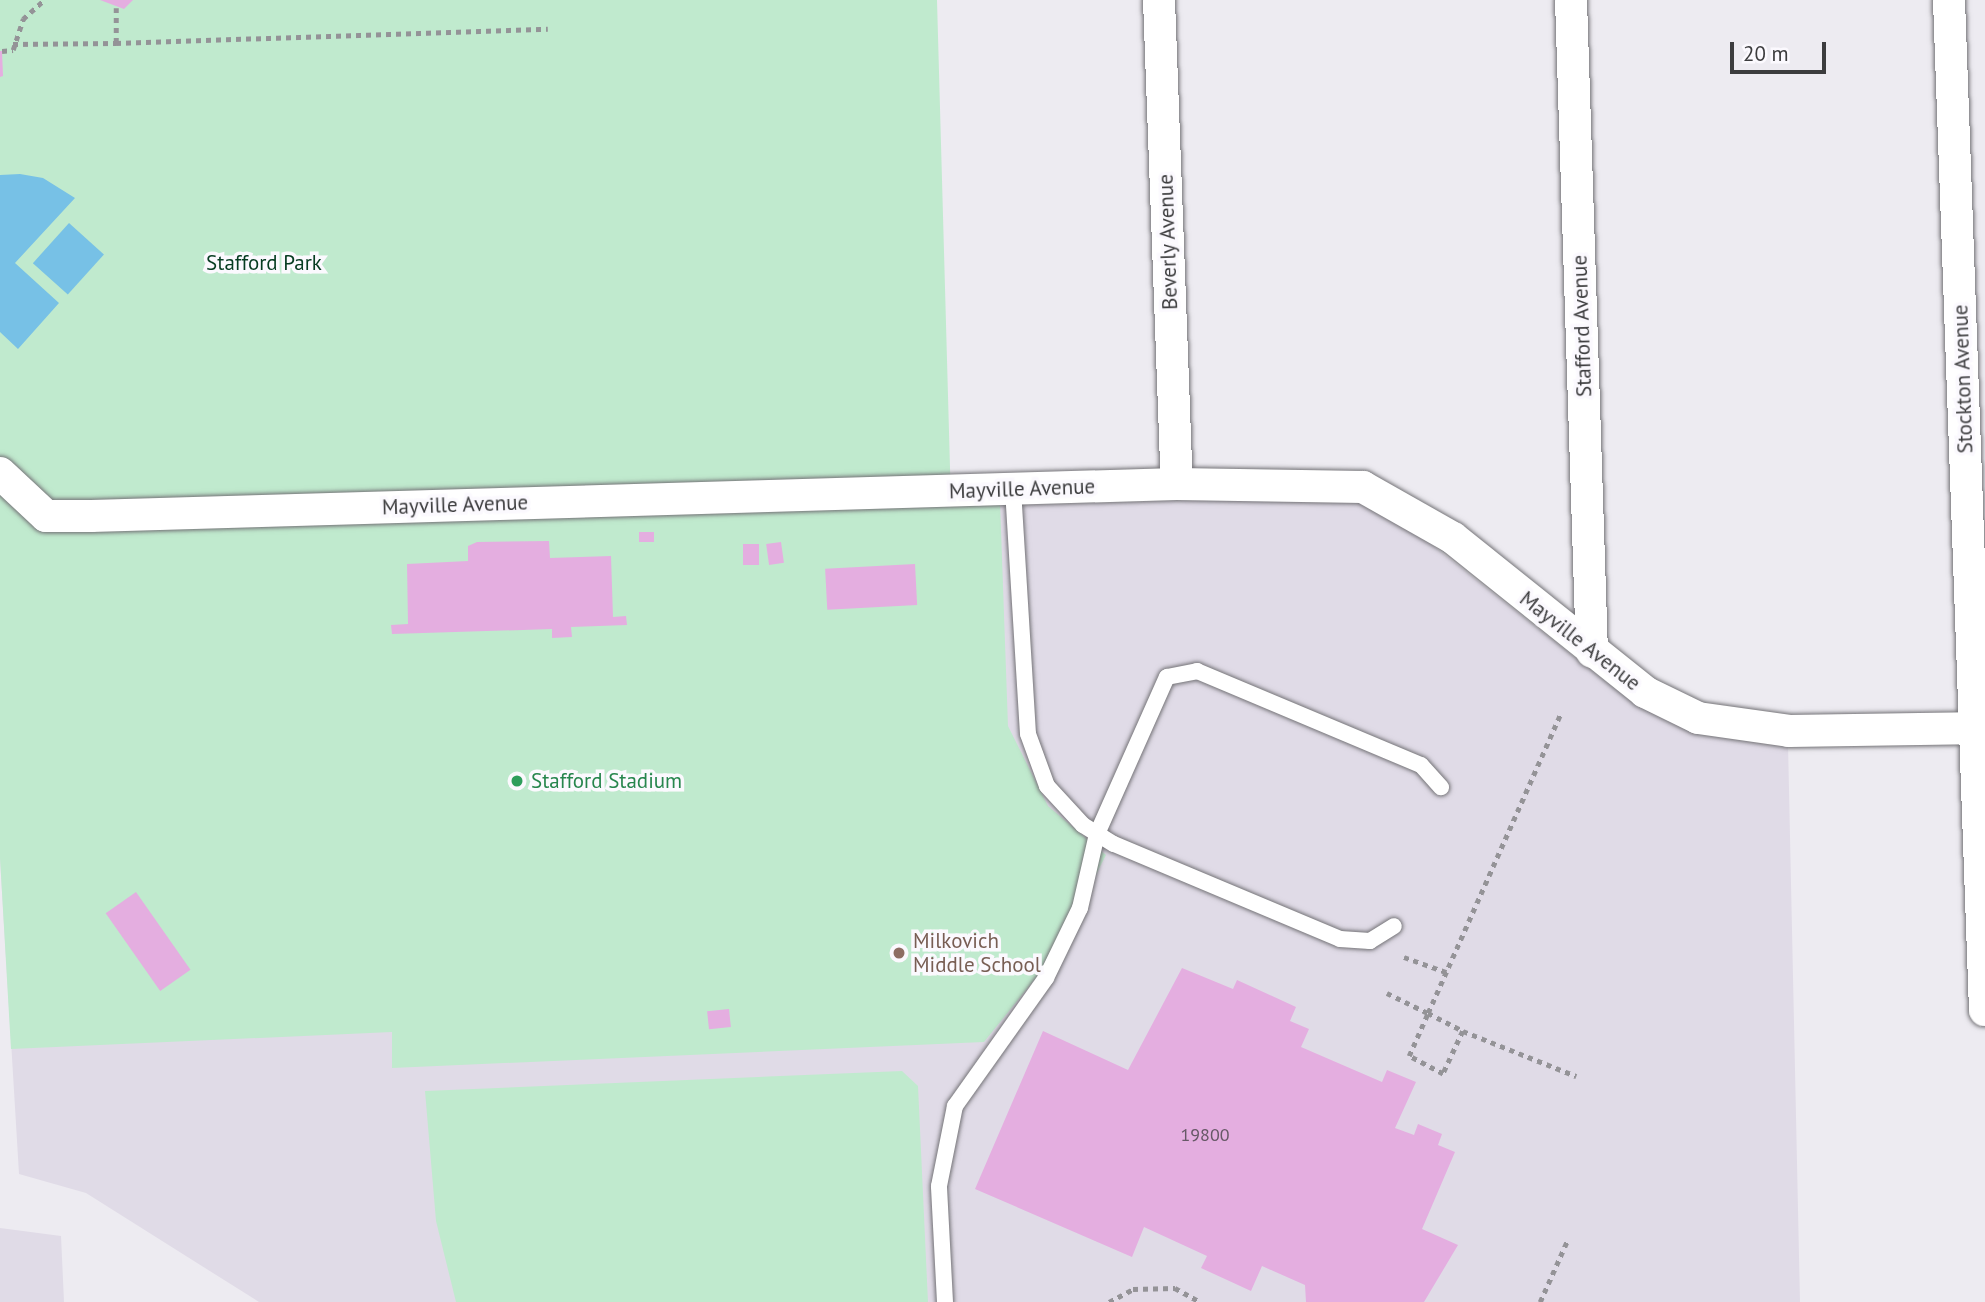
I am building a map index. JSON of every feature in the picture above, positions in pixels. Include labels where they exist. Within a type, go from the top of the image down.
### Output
[{"type":"street","name":"Beverly Avenue","points":[[1159,0],[1177,484]]},
{"type":"street","name":"Stafford Avenue","points":[[1572,0],[1592,652]]},
{"type":"street","name":"Stockton Avenue","points":[[1949,0],[1980,728],[1985,1010]]},
{"type":"street","name":"Mayville Avenue","points":[[0,473],[46,516],[1177,484],[1315,482],[1363,486],[1393,499],[1453,538],[1645,692],[1698,718],[1789,731],[1980,728]]},
{"type":"lane","points":[[1013,489],[1028,734],[1047,786],[1097,834],[1340,939],[1370,941],[1394,926]]},
{"type":"lane","points":[[945,1302],[939,1186],[955,1106],[996,1040],[1046,978],[1080,908],[1097,834],[1167,677],[1197,671],[1421,765],[1441,786]]},
{"type":"path","points":[[13,44],[23,19],[44,0]]},
{"type":"path","points":[[116,8],[116,43]]},
{"type":"path","points":[[2,51],[13,44],[548,29]]},
{"type":"path","points":[[1463,1031],[1443,1074],[1409,1056],[1560,715]]},
{"type":"path","points":[[1404,957],[1446,972]]},
{"type":"path","points":[[1387,993],[1463,1031],[1576,1076]]},
{"type":"path","points":[[1540,1302],[1568,1239]]},
{"type":"path","points":[[1109,1302],[1133,1289],[1175,1288],[1200,1302]]},
{"type":"shaded area","name":"Milkovich Middle School","points":[[1349,496],[1394,515],[1606,682],[1668,714],[1788,743],[1800,1302],[259,1302],[86,1193],[19,1174],[0,858],[0,533]]},
{"type":"shaded area","points":[[0,1228],[61,1236],[64,1302],[0,1302]]},
{"type":"green space","name":"Stafford Park","points":[[0,0],[937,0],[951,503],[1000,502],[1008,726],[1048,806],[1106,855],[1056,953],[984,1042],[392,1068],[392,1032],[11,1049],[0,858]]},
{"type":"green space","points":[[902,1071],[918,1086],[928,1302],[456,1302],[436,1221],[425,1091]]},
{"type":"water","points":[[20,174],[43,178],[75,198],[15,263],[59,303],[18,349],[0,332],[0,175]]},
{"type":"water","points":[[69,223],[104,254],[68,295],[33,263]]},
{"type":"building","points":[[100,0],[133,0],[124,9]]},
{"type":"building","points":[[0,51],[3,76],[0,77]]},
{"type":"building","points":[[639,532],[654,532],[654,542],[639,542]]},
{"type":"building","points":[[549,541],[550,558],[611,556],[613,617],[626,616],[627,625],[571,627],[572,637],[552,638],[552,629],[392,634],[391,625],[408,624],[407,564],[468,561],[468,546],[477,542]]},
{"type":"building","points":[[781,542],[784,563],[769,565],[766,544]]},
{"type":"building","points":[[743,544],[759,544],[759,565],[743,565]]},
{"type":"building","points":[[915,564],[917,605],[827,610],[825,569]]},
{"type":"building","points":[[136,892],[190,970],[160,991],[106,913]]},
{"type":"building","points":[[1182,968],[1233,989],[1237,980],[1296,1007],[1290,1021],[1309,1029],[1301,1047],[1382,1082],[1387,1070],[1416,1082],[1395,1128],[1414,1135],[1418,1124],[1442,1134],[1438,1145],[1455,1152],[1422,1229],[1458,1245],[1424,1302],[1306,1302],[1305,1285],[1262,1266],[1251,1291],[1201,1268],[1207,1256],[1144,1227],[1132,1257],[975,1189],[1043,1031],[1128,1070]]},
{"type":"building","points":[[729,1009],[731,1027],[709,1029],[707,1011]]},
{"type":"place","name":"Stafford Stadium","points":[[517,781]]},
{"type":"place","name":"Milkovich Middle School","points":[[899,953]]}]
